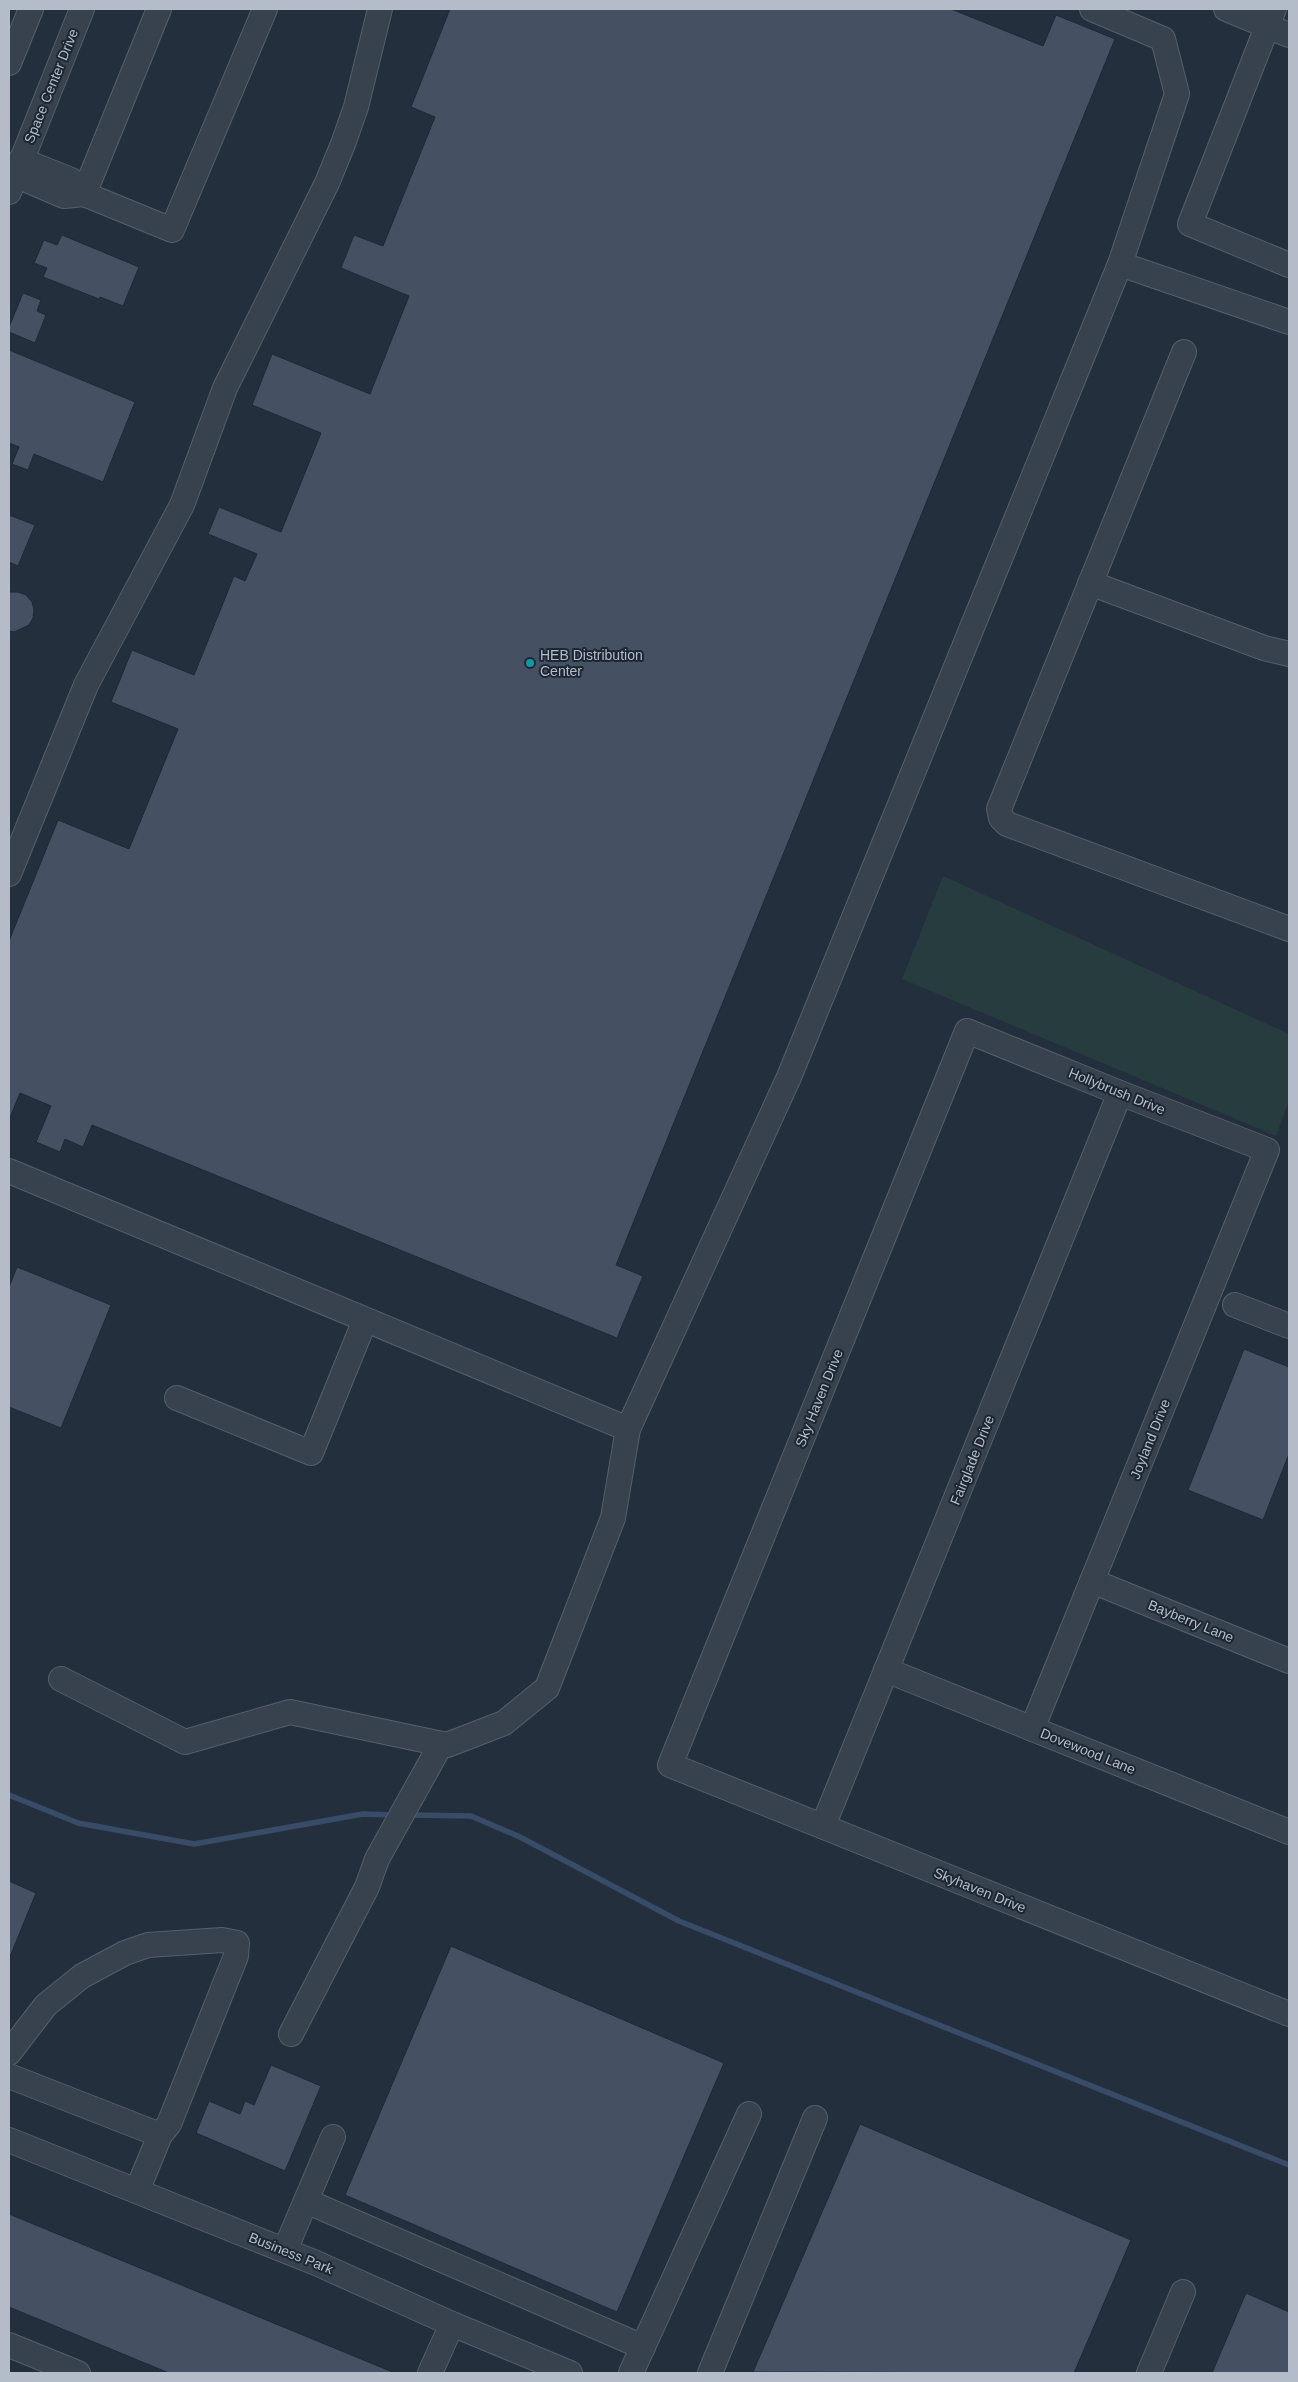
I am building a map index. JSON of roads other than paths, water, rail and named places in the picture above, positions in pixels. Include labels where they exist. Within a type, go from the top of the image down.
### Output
[{"type":"street","points":[[9,64],[31,9]]},
{"type":"street","name":"Space Center Drive","points":[[15,176],[82,9]]},
{"type":"street","points":[[84,194],[159,9]]},
{"type":"street","points":[[15,176],[71,180],[84,194],[172,230],[265,9]]},
{"type":"street","points":[[9,874],[86,685],[182,505],[225,388],[340,151],[356,107],[380,9]]},
{"type":"street","points":[[61,1679],[185,1742],[290,1712],[447,1745],[504,1722],[547,1688],[613,1518],[628,1429],[789,1077],[1120,264],[1176,94],[1162,39],[1092,9]]},
{"type":"street","points":[[1226,9],[1270,17],[1289,35]]},
{"type":"street","points":[[1270,17],[1190,224],[1289,264]]},
{"type":"street","points":[[1120,264],[1289,322]]},
{"type":"street","points":[[1184,352],[999,809],[1002,818],[1007,824],[1289,929]]},
{"type":"street","points":[[1090,583],[1264,648],[1289,654]]},
{"type":"street","name":"Hollybrush Drive","points":[[967,1031],[1267,1150]]},
{"type":"street","name":"Sky Haven Drive","points":[[670,1765],[967,1031]]},
{"type":"street","name":"Fairglade Drive","points":[[823,1826],[1120,1093]]},
{"type":"street","name":"Joyland Drive","points":[[1032,1729],[1267,1150]]},
{"type":"street","points":[[9,1171],[628,1429]]},
{"type":"street","points":[[1235,1305],[1289,1326]]},
{"type":"street","points":[[177,1398],[311,1453],[365,1320]]},
{"type":"street","name":"Bayberry Lane","points":[[1092,1581],[1289,1661]]},
{"type":"street","name":"Dovewood Lane","points":[[886,1670],[1289,1832]]},
{"type":"street","points":[[291,2034],[367,1887],[376,1859],[441,1744]]},
{"type":"street","name":"Skyhaven Drive","points":[[670,1765],[1289,2014]]},
{"type":"street","points":[[9,2053],[46,2005],[82,1976],[125,1953],[148,1945],[222,1940],[237,1943],[236,1956],[169,2124],[160,2136],[137,2191]]},
{"type":"street","points":[[9,2076],[160,2136]]},
{"type":"street","points":[[631,2373],[749,2114]]},
{"type":"street","points":[[710,2373],[815,2118]]},
{"type":"street","points":[[285,2250],[333,2138]]},
{"type":"street","name":"Business Park","points":[[9,2140],[285,2250],[452,2324],[570,2373]]},
{"type":"street","points":[[306,2201],[643,2347]]},
{"type":"street","points":[[1150,2373],[1182,2292]]},
{"type":"street","points":[[430,2373],[452,2324]]},
{"type":"street","points":[[9,2344],[78,2373]]},
{"type":"waterway","points":[[9,1795],[78,1823],[194,1844],[363,1814],[394,1815]]},
{"type":"waterway","points":[[408,1815],[471,1816],[520,1837],[679,1921],[1289,2165]]},
{"type":"place","name":"HEB Distribution Center","points":[[530,663]]}]
